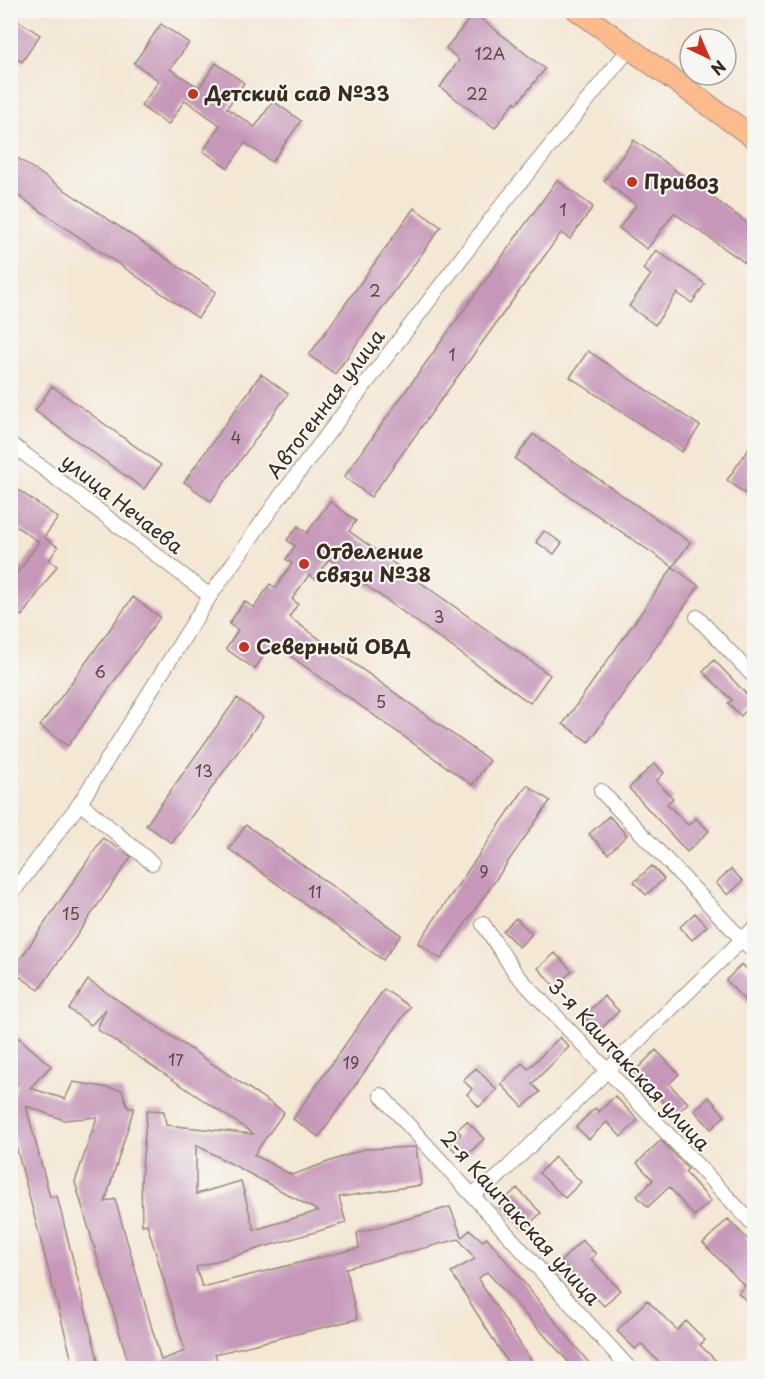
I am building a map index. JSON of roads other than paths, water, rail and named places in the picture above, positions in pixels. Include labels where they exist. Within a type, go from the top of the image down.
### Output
[{"type":"main road","points":[[577,10],[754,138]]},
{"type":"street","name":"Автогенная улица","points":[[11,896],[80,803],[210,597],[279,498],[498,210],[630,48]]},
{"type":"street","name":"улица Нечаева","points":[[10,443],[210,597]]},
{"type":"street","points":[[697,617],[754,677]]},
{"type":"street","points":[[601,791],[754,952]]},
{"type":"street","points":[[80,803],[152,863]]},
{"type":"street","name":"3-я Каштакская улица","points":[[483,924],[516,974],[754,1225]]},
{"type":"street","points":[[472,1194],[496,1179],[754,928]]},
{"type":"street","name":"2-я Каштакская улица","points":[[381,1095],[629,1368]]},
{"type":"place","name":"Детский сад №33","points":[[193,94]]},
{"type":"place","name":"Привоз","points":[[632,182]]},
{"type":"place","name":"Отделение связи №38","points":[[304,564]]},
{"type":"place","name":"Северный ОВД","points":[[244,647]]}]
